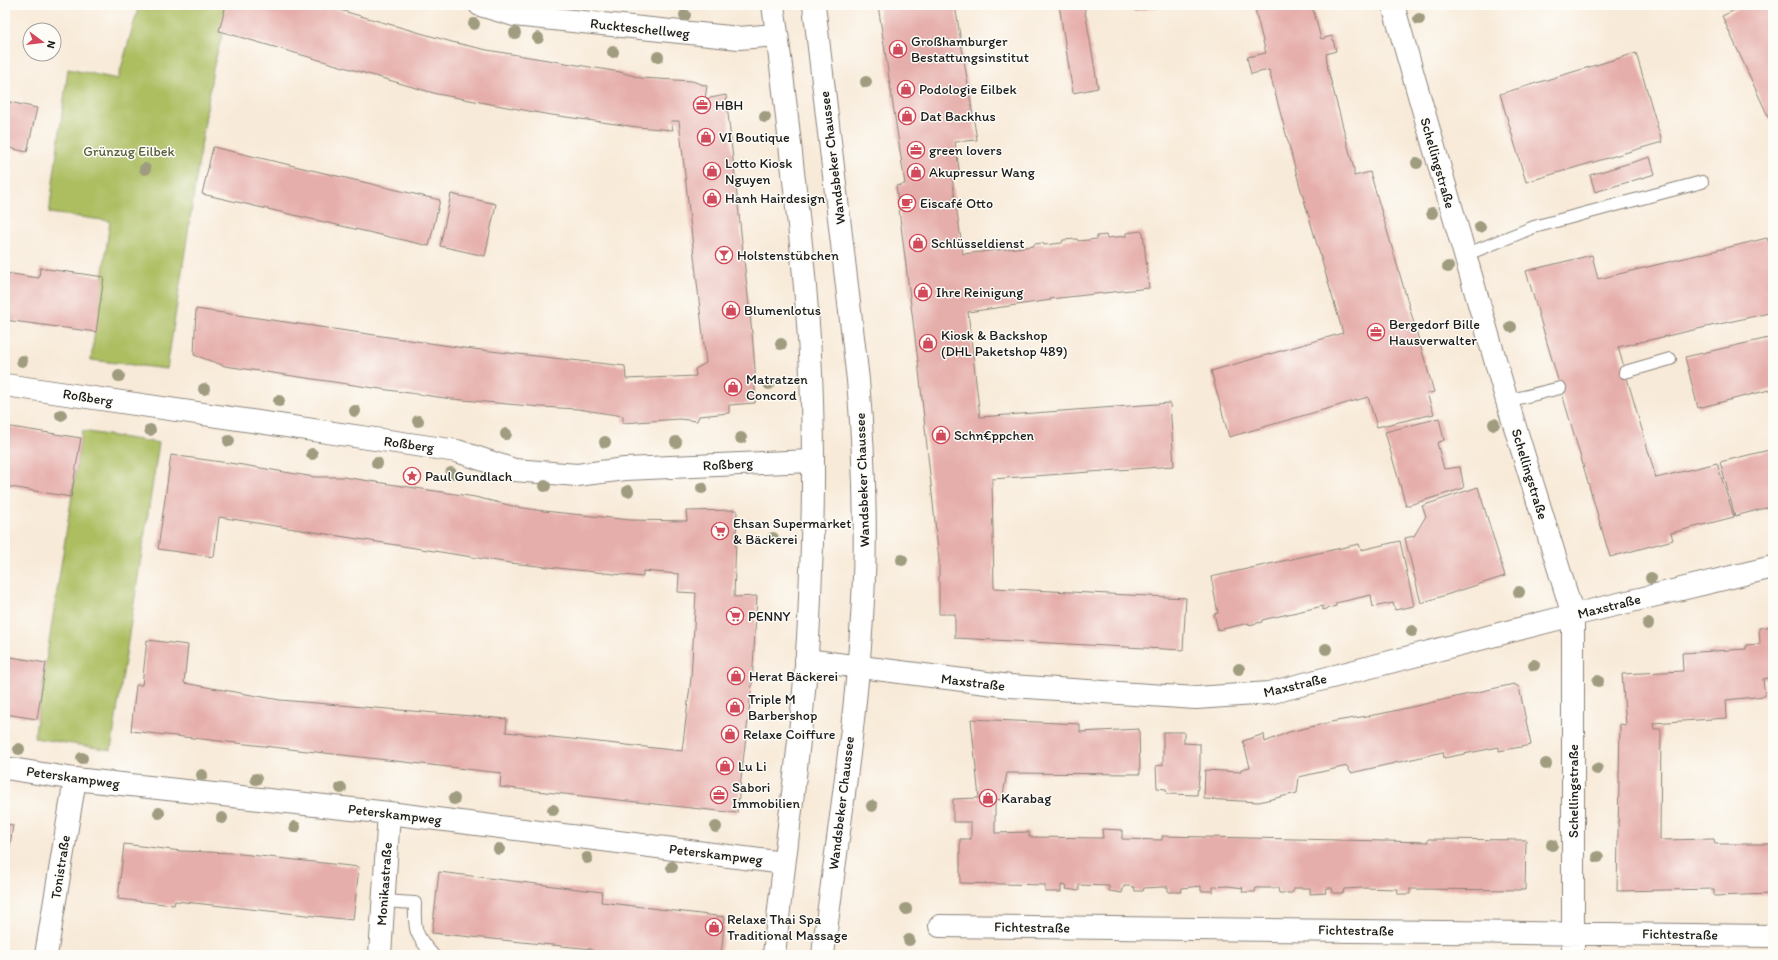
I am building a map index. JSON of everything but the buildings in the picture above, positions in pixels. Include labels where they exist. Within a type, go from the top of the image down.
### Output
[{"type":"street","name":"Ruckteschellweg","points":[[480,5],[514,15],[739,38],[777,35]]},
{"type":"street","points":[[773,5],[799,224],[808,326],[812,401],[810,599],[806,660],[797,763],[774,955]]},
{"type":"street","name":"Wandsbeker Chaussee","points":[[814,5],[858,380],[863,440],[865,523],[863,600],[858,667],[823,955]]},
{"type":"street","name":"Schellingstraße","points":[[1393,5],[1507,402],[1573,614],[1573,955]]},
{"type":"street","name":"Roßberg","points":[[5,384],[457,451],[514,470],[577,475],[625,469],[812,461]]},
{"type":"street","name":"Maxstraße","points":[[806,660],[1010,686],[1196,698],[1269,693],[1573,614],[1773,567]]},
{"type":"street","name":"Peterskampweg","points":[[5,768],[75,779],[389,813],[784,863]]},
{"type":"street","name":"Tonistraße","points":[[46,955],[75,779]]},
{"type":"street","name":"Monikastraße","points":[[380,955],[389,813]]},
{"type":"street","name":"Fichtestraße","points":[[940,926],[1773,936]]},
{"type":"lane","points":[[1465,255],[1534,227],[1702,182]]},
{"type":"lane","points":[[1625,372],[1670,359]]},
{"type":"lane","points":[[1507,402],[1560,388]]},
{"type":"lane","points":[[383,901],[415,903],[414,924],[419,940],[434,955]]},
{"type":"green space","name":"Grünzug Eilbek","points":[[139,5],[230,5],[213,69],[167,369],[91,360],[110,221],[49,213],[68,69],[118,79]]},
{"type":"green space","points":[[82,431],[159,443],[111,750],[34,738]]},
{"type":"place","name":"Großhamburger Bestattungsinstitut","points":[[898,49]]},
{"type":"place","name":"Podologie Eilbek","points":[[906,89]]},
{"type":"place","name":"HBH","points":[[702,105]]},
{"type":"place","name":"Dat Backhus","points":[[907,116]]},
{"type":"place","name":"VI Boutique","points":[[706,137]]},
{"type":"place","name":"green lovers","points":[[916,150]]},
{"type":"place","name":"Lotto Kiosk Nguyen","points":[[712,171]]},
{"type":"place","name":"Akupressur Wang","points":[[916,172]]},
{"type":"place","name":"Hanh Hairdesign","points":[[712,198]]},
{"type":"place","name":"Eiscafé Otto","points":[[907,203]]},
{"type":"place","name":"Schlüsseldienst","points":[[918,243]]},
{"type":"place","name":"Holstenstübchen","points":[[724,255]]},
{"type":"place","name":"Ihre Reinigung","points":[[923,292]]},
{"type":"place","name":"Blumenlotus","points":[[731,310]]},
{"type":"place","name":"Bergedorf Bille Hausverwalter","points":[[1376,332]]},
{"type":"place","name":"Kiosk & Backshop (DHL Paketshop 489)","points":[[928,343]]},
{"type":"place","name":"Matratzen Concord","points":[[733,387]]},
{"type":"place","name":"Schn€ppchen","points":[[941,435]]},
{"type":"place","name":"Paul Gundlach","points":[[412,476]]},
{"type":"place","name":"Ehsan Supermarket & Bäckerei","points":[[720,531]]},
{"type":"place","name":"PENNY","points":[[735,616]]},
{"type":"place","name":"Herat Bäckerei","points":[[736,676]]},
{"type":"place","name":"Triple M Barbershop","points":[[735,707]]},
{"type":"place","name":"Relaxe Coiffure","points":[[730,734]]},
{"type":"place","name":"Lu Li","points":[[725,766]]},
{"type":"place","name":"Sabori Immobilien","points":[[719,795]]},
{"type":"place","name":"Karabag","points":[[988,798]]},
{"type":"place","name":"Relaxe Thai Spa Traditional Massage","points":[[714,927]]}]
